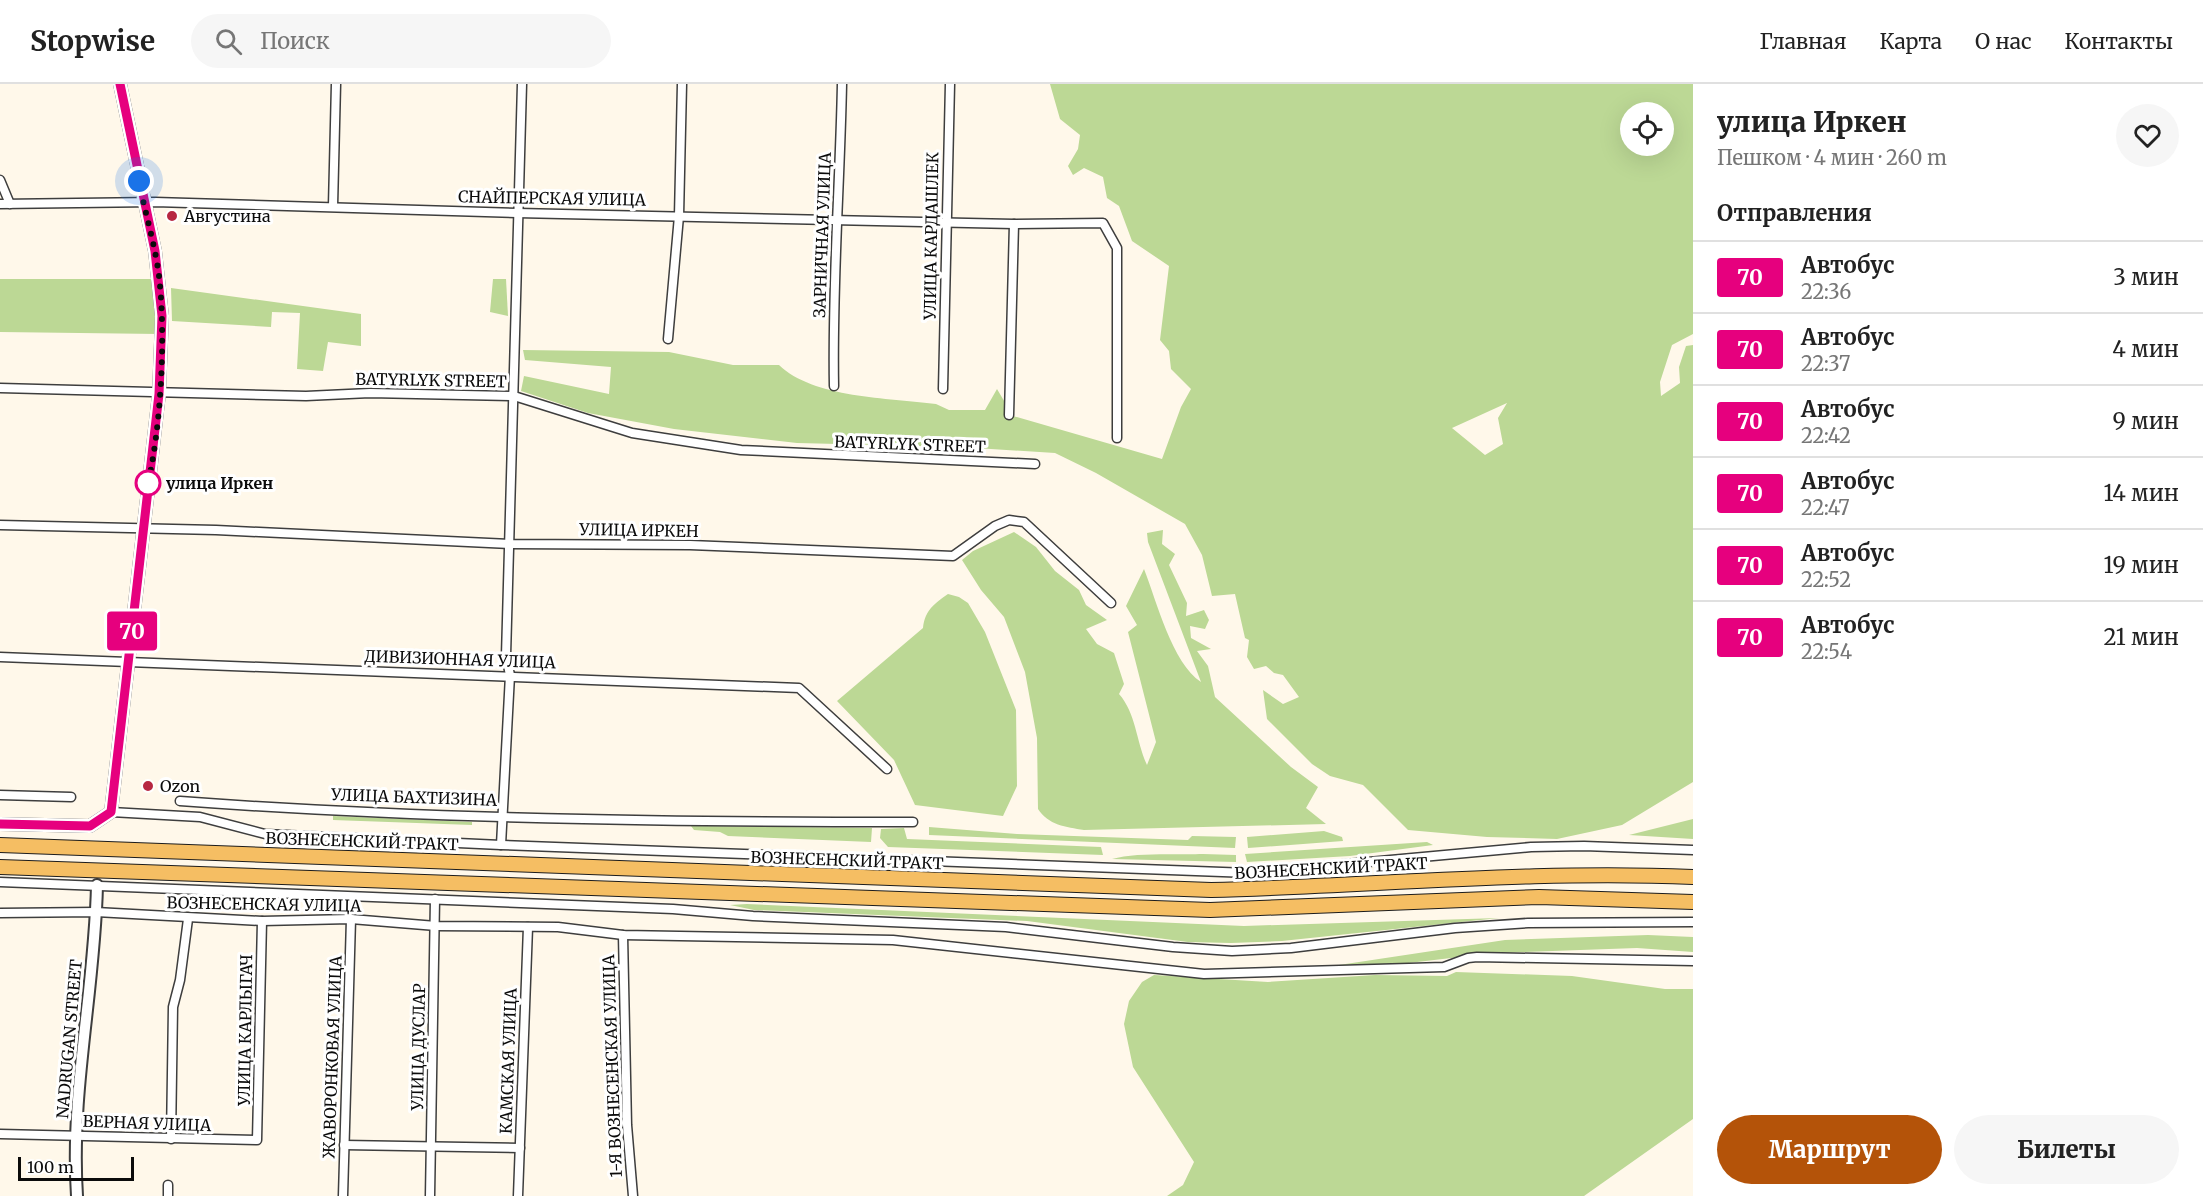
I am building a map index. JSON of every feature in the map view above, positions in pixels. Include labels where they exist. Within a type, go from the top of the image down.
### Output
[{"type":"main road","name":"ВОЗНЕСЕНСКИЙ ТРАКТ","points":[[0,845],[1211,890],[1328,887],[1549,874],[1605,873],[1693,877]]},
{"type":"main road","points":[[0,867],[1210,910],[1539,897],[1693,902]]},
{"type":"street","points":[[111,812],[159,394],[162,316],[159,276],[120,84]]},
{"type":"street","points":[[333,206],[336,84]]},
{"type":"street","points":[[501,845],[510,675],[506,656],[522,84]]},
{"type":"street","points":[[668,339],[679,216],[682,84]]},
{"type":"street","name":"ЗАРНИЧНАЯ УЛИЦА","points":[[834,386],[833,318],[839,219],[842,84]]},
{"type":"street","name":"УЛИЦА КАРДАШЛЕК","points":[[943,389],[950,84]]},
{"type":"street","points":[[0,180],[5,204]]},
{"type":"street","name":"СНАЙПЕРСКАЯ УЛИЦА","points":[[5,204],[143,202],[1014,224],[1103,223],[1117,248],[1117,438]]},
{"type":"street","points":[[1009,415],[1014,224]]},
{"type":"street","name":"BATYRLYK STREET","points":[[0,388],[159,394],[514,396],[633,433],[741,450],[1035,464]]},
{"type":"street","name":"УЛИЦА ИРКЕН","points":[[0,525],[216,531],[510,544],[690,545],[954,556],[994,526],[1009,520],[1024,522],[1111,603]]},
{"type":"street","name":"ДИВИЗИОННАЯ УЛИЦА","points":[[0,657],[799,688],[887,769]]},
{"type":"street","points":[[0,795],[71,797]]},
{"type":"street","name":"УЛИЦА БАХТИЗИНА","points":[[180,801],[261,807],[648,822],[913,822]]},
{"type":"street","points":[[0,824],[90,826],[111,812],[200,817],[265,834],[1249,873],[1531,847],[1584,846],[1693,850]]},
{"type":"street","points":[[0,882],[673,909],[753,916],[1006,927],[1173,947],[1232,951],[1291,948],[1455,928],[1528,923],[1693,922]]},
{"type":"street","name":"NADRUGAN STREET","points":[[77,1196],[78,1069],[97,885]]},
{"type":"street","name":"УЛИЦА ДУСЛАР","points":[[430,1196],[433,1146],[435,899]]},
{"type":"street","name":"ВОЗНЕСЕНСКАЯ УЛИЦА","points":[[0,913],[96,912],[188,919],[262,921],[351,919],[436,926],[558,927],[622,935],[893,940],[1213,974],[1444,967],[1477,957],[1693,961]]},
{"type":"street","points":[[171,1139],[172,1007],[180,980],[188,919]]},
{"type":"street","name":"ЖАВОРОНКОВАЯ УЛИЦА","points":[[343,1196],[351,919]]},
{"type":"street","name":"УЛИЦА КАРЛЫГАЧ","points":[[257,1140],[262,921]]},
{"type":"street","name":"КАМСКАЯ УЛИЦА","points":[[518,1196],[528,927]]},
{"type":"street","name":"1-Я ВОЗНЕСЕНСКАЯ УЛИЦА","points":[[622,935],[627,1125],[633,1196]]},
{"type":"street","name":"ВЕРНАЯ УЛИЦА","points":[[0,1134],[257,1140]]},
{"type":"street","points":[[344,1145],[520,1148]]},
{"type":"street","points":[[168,1185],[168,1196]]},
{"type":"green space","points":[[1050,84],[1693,84],[1693,334],[1672,345],[1660,382],[1661,396],[1680,383],[1679,367],[1686,346],[1693,345],[1693,782],[1622,825],[1557,839],[1487,837],[1408,830],[1363,785],[1330,776],[1312,764],[1267,719],[1263,690],[1283,704],[1299,697],[1283,675],[1274,673],[1266,666],[1254,669],[1247,657],[1249,640],[1245,638],[1235,594],[1212,596],[1202,555],[1185,524],[1096,473],[1055,453],[960,447],[797,443],[674,429],[588,413],[521,391],[524,376],[609,394],[611,367],[525,360],[523,350],[669,352],[733,365],[779,365],[794,376],[831,390],[875,398],[936,404],[949,410],[985,410],[997,389],[1013,416],[1162,459],[1181,407],[1191,389],[1171,369],[1169,351],[1160,340],[1169,266],[1132,241],[1119,206],[1107,198],[1103,177],[1084,168],[1073,175],[1068,166],[1078,149],[1080,135],[1060,119]],"holes":[[[1507,403],[1498,418],[1503,444],[1485,455],[1452,428]]]},
{"type":"green space","points":[[0,279],[154,279],[159,334],[0,332]]},
{"type":"green space","points":[[493,279],[506,279],[508,316],[490,312]]},
{"type":"green space","points":[[171,288],[361,314],[361,346],[328,342],[323,371],[297,369],[300,313],[272,312],[271,327],[172,321]]},
{"type":"green space","points":[[1163,530],[1162,544],[1175,554],[1169,565],[1187,603],[1186,616],[1204,610],[1209,620],[1205,629],[1190,626],[1191,638],[1211,649],[1197,651],[1208,666],[1215,697],[1291,767],[1318,787],[1306,808],[1326,824],[1084,830],[1052,822],[1038,809],[1037,738],[1025,672],[1004,617],[981,590],[962,560],[973,551],[1014,532],[1036,547],[1055,571],[1079,590],[1086,605],[1107,620],[1086,629],[1097,644],[1114,653],[1124,684],[1119,694],[1129,710],[1147,765],[1156,742],[1128,632],[1137,625],[1126,606],[1144,569],[1174,647],[1191,673],[1201,682],[1148,542],[1147,533]]},
{"type":"green space","points":[[948,594],[968,603],[985,632],[1016,710],[1017,786],[1003,816],[915,805],[894,760],[837,701],[923,628],[931,608]]},
{"type":"green space","points":[[333,816],[472,822],[472,825],[333,820]]},
{"type":"green space","points":[[1693,819],[1693,839],[1629,835]]},
{"type":"green space","points":[[691,826],[872,828],[871,842],[728,836],[720,832],[694,830]]},
{"type":"green space","points":[[929,827],[1017,834],[1188,840],[1192,836],[1236,837],[1235,848],[929,835]]},
{"type":"green space","points":[[904,828],[907,839],[1101,847],[1103,855],[888,847],[880,838],[881,829]]},
{"type":"green space","points":[[1324,831],[1342,837],[1343,841],[1248,848],[1247,837]]},
{"type":"green space","points":[[1427,842],[1433,845],[1350,856],[1247,862],[1245,854]]},
{"type":"green space","points":[[1144,855],[1236,855],[1236,862],[1112,859]]},
{"type":"green space","points":[[730,905],[1244,926],[1499,918],[1282,941],[1231,943],[1188,942],[1027,921],[754,910]]},
{"type":"green space","points":[[1648,935],[1693,937],[1693,952],[1637,948],[1494,953],[1400,964],[1339,965],[1505,940]]},
{"type":"green space","points":[[1456,972],[1572,976],[1665,989],[1693,989],[1693,1119],[1584,1196],[1167,1196],[1183,1185],[1194,1162],[1133,1067],[1124,1024],[1129,1001],[1142,982],[1154,975],[1268,982],[1375,975],[1447,976]]},
{"type":"bus line","name":"70","points":[[0,824],[90,826],[111,812],[159,394],[162,316],[155,251],[120,84]]},
{"type":"place","name":"Августина","points":[[172,216]]},
{"type":"place","name":"улица Иркен","points":[[148,483]]},
{"type":"place","name":"Ozon","points":[[148,786]]},
{"type":"route","points":[[139,181],[155,251],[162,316],[159,394],[148,483]]}]
